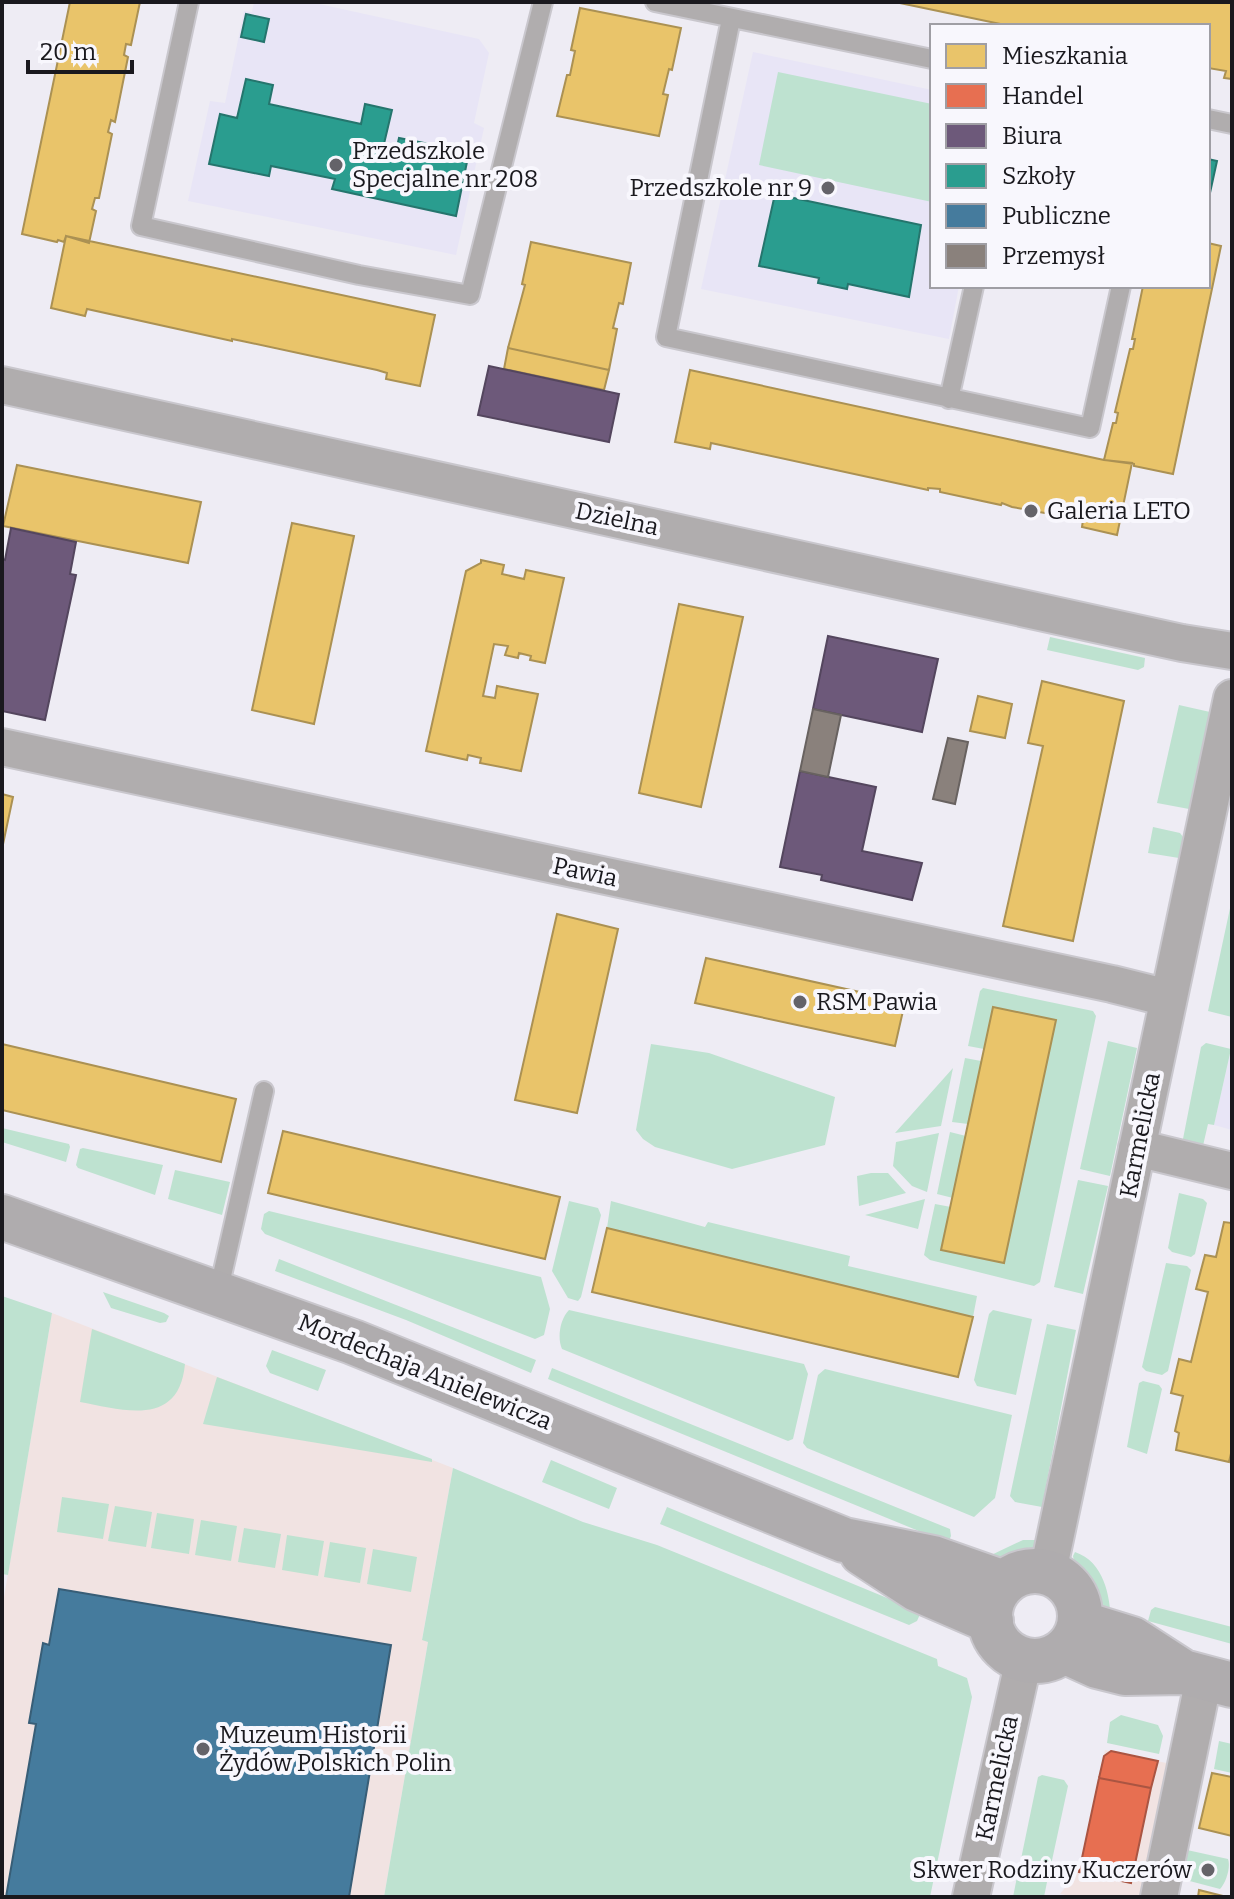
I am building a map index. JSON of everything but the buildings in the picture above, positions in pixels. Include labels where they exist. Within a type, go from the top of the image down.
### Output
[{"type":"street","name":"Dzielna","points":[[2,385],[1182,643],[1232,651]]},
{"type":"street","name":"Karmelicka","points":[[1048,1572],[1232,698]]},
{"type":"street","name":"Pawia","points":[[2,747],[1068,974],[1168,998]]},
{"type":"street","points":[[1137,1148],[1232,1171]]},
{"type":"street","name":"Mordechaja Anielewicza","points":[[2,1217],[353,1342],[844,1540],[933,1558],[997,1602]]},
{"type":"street","points":[[1056,1644],[1078,1603],[1074,1593],[1068,1584],[1048,1572],[1018,1574],[997,1602],[996,1638],[1002,1646],[1056,1644],[1097,1666],[1125,1673],[1206,1678],[1159,1897]]},
{"type":"street","name":"Karmelicka","points":[[971,1897],[1056,1644]]},
{"type":"lane","points":[[189,2],[141,226],[359,275],[470,295],[543,2]]},
{"type":"lane","points":[[655,2],[930,59]]},
{"type":"lane","points":[[731,19],[666,337],[1090,428],[1121,288]]},
{"type":"lane","points":[[1210,119],[1232,124]]},
{"type":"lane","points":[[949,399],[974,288]]},
{"type":"lane","points":[[218,1293],[264,1091]]},
{"type":"shaded area","name":"Przedszkole Specjalne nr 208","points":[[254,2],[310,2],[479,39],[489,53],[474,123],[484,128],[456,255],[188,201],[210,101],[225,103],[244,11],[252,12]]},
{"type":"shaded area","name":"Przedszkole nr 9","points":[[753,52],[930,90],[930,288],[959,288],[949,339],[701,289]]},
{"type":"shaded area","points":[[1232,1045],[1232,1130],[1214,1125]]},
{"type":"shaded area","points":[[52,1313],[453,1468],[422,1639],[428,1642],[384,1897],[2,1897],[2,1609]]},
{"type":"shaded area","points":[[1105,1750],[1171,1764],[1141,1897],[1076,1897],[1060,1894],[1079,1870]]},
{"type":"green space","points":[[778,72],[930,104],[930,202],[759,165]]},
{"type":"green space","points":[[1050,637],[1145,658],[1144,667],[1138,670],[1047,650]]},
{"type":"green space","points":[[1179,705],[1210,712],[1189,809],[1157,803]]},
{"type":"green space","points":[[1153,827],[1180,833],[1183,837],[1179,858],[1148,853]]},
{"type":"green space","points":[[1232,899],[1232,1017],[1208,1011]]},
{"type":"green space","points":[[983,988],[1093,1011],[1096,1016],[1040,1282],[1034,1286],[930,1260],[924,1255],[935,1204],[951,1207],[1055,1020],[993,1007],[984,1049],[968,1046]]},
{"type":"green space","points":[[1108,1041],[1137,1048],[1110,1176],[1080,1169]]},
{"type":"green space","points":[[1206,1043],[1231,1049],[1214,1125],[1208,1124],[1202,1150],[1182,1144],[1201,1047]]},
{"type":"green space","points":[[651,1044],[709,1053],[835,1097],[825,1145],[732,1169],[655,1147],[636,1130]]},
{"type":"green space","points":[[965,1058],[981,1061],[968,1124],[952,1122]]},
{"type":"green space","points":[[953,1068],[941,1126],[895,1133]]},
{"type":"green space","points":[[2,1128],[69,1144],[66,1162],[2,1142]]},
{"type":"green space","points":[[950,1132],[966,1136],[953,1198],[937,1194]]},
{"type":"green space","points":[[939,1133],[927,1192],[912,1186],[893,1166],[896,1142]]},
{"type":"green space","points":[[80,1149],[163,1165],[155,1195],[78,1168]]},
{"type":"green space","points":[[175,1170],[230,1182],[222,1215],[168,1199]]},
{"type":"green space","points":[[888,1173],[906,1193],[859,1206],[857,1176]]},
{"type":"green space","points":[[1078,1180],[1108,1186],[1083,1294],[1054,1287]]},
{"type":"green space","points":[[1179,1193],[1203,1199],[1207,1203],[1195,1254],[1191,1257],[1168,1248]]},
{"type":"green space","points":[[925,1199],[918,1229],[865,1215]]},
{"type":"green space","points":[[569,1201],[598,1208],[601,1215],[578,1301],[568,1298],[552,1271]]},
{"type":"green space","points":[[611,1201],[705,1227],[708,1222],[850,1256],[848,1266],[977,1296],[973,1317],[607,1228]]},
{"type":"green space","points":[[269,1211],[541,1277],[550,1309],[544,1335],[535,1339],[265,1234],[261,1229],[264,1214]]},
{"type":"green space","points":[[279,1259],[536,1360],[531,1373],[406,1320],[275,1271]]},
{"type":"green space","points":[[1166,1263],[1187,1266],[1191,1270],[1168,1371],[1162,1375],[1142,1367]]},
{"type":"green space","points":[[103,1292],[169,1316],[166,1322],[160,1323],[111,1308]]},
{"type":"green space","points":[[2,1296],[52,1313],[8,1575],[2,1574]]},
{"type":"green space","points":[[569,1310],[804,1364],[808,1374],[793,1439],[788,1441],[562,1349],[560,1329]]},
{"type":"green space","points":[[993,1310],[1032,1319],[1016,1395],[977,1386],[974,1380],[989,1314]]},
{"type":"green space","points":[[1047,1324],[1076,1330],[1042,1507],[1015,1502],[1010,1496]]},
{"type":"green space","points":[[92,1329],[185,1364],[181,1384],[172,1398],[146,1410],[80,1402]]},
{"type":"green space","points":[[272,1350],[326,1370],[318,1391],[270,1373],[266,1366]]},
{"type":"green space","points":[[552,1368],[950,1529],[948,1543],[548,1379]]},
{"type":"green space","points":[[825,1369],[1012,1415],[995,1498],[974,1517],[807,1448],[803,1443],[818,1375]]},
{"type":"green space","points":[[217,1377],[432,1459],[432,1462],[203,1424]]},
{"type":"green space","points":[[1139,1383],[1159,1385],[1162,1389],[1147,1454],[1127,1447]]},
{"type":"green space","points":[[551,1460],[617,1488],[609,1509],[542,1482]]},
{"type":"green space","points":[[453,1468],[583,1522],[657,1545],[937,1659],[938,1666],[967,1678],[972,1697],[930,1897],[384,1897],[428,1642],[422,1640]]},
{"type":"green space","points":[[62,1497],[109,1504],[103,1539],[57,1532]]},
{"type":"green space","points":[[115,1506],[152,1512],[146,1547],[108,1541]]},
{"type":"green space","points":[[667,1507],[921,1612],[917,1621],[909,1625],[660,1524]]},
{"type":"green space","points":[[157,1513],[194,1519],[189,1554],[151,1548]]},
{"type":"green space","points":[[201,1520],[237,1526],[231,1561],[195,1555]]},
{"type":"green space","points":[[244,1528],[281,1534],[275,1568],[238,1562]]},
{"type":"green space","points":[[287,1535],[324,1541],[318,1576],[282,1570]]},
{"type":"green space","points":[[1023,1540],[1036,1540],[1028,1555],[1020,1560],[1004,1565],[987,1557]]},
{"type":"green space","points":[[330,1542],[366,1548],[360,1583],[324,1577]]},
{"type":"green space","points":[[373,1549],[417,1557],[411,1592],[367,1584]]},
{"type":"green space","points":[[1075,1552],[1093,1563],[1099,1571],[1107,1591],[1111,1622],[1096,1612],[1075,1567]]},
{"type":"green space","points":[[1155,1607],[1232,1627],[1232,1644],[1148,1621]]},
{"type":"green space","points":[[1121,1715],[1158,1725],[1163,1736],[1159,1754],[1107,1743],[1110,1722]]},
{"type":"green space","points":[[1219,1741],[1232,1744],[1232,1773],[1214,1769]]},
{"type":"green space","points":[[1042,1775],[1064,1780],[1068,1786],[1051,1865],[1048,1867],[1021,1859],[1038,1777]]},
{"type":"green space","name":"Skwer Rodziny Kuczerów","points":[[1187,1850],[1228,1859],[1227,1875],[1220,1889],[1182,1879]]},
{"type":"green space","points":[[1018,1872],[1044,1877],[1047,1882],[1044,1897],[1013,1897]]},
{"type":"place","name":"Przedszkole Specjalne nr 208","points":[[336,165]]},
{"type":"place","name":"Przedszkole nr 9","points":[[828,188]]},
{"type":"place","name":"Galeria LETO","points":[[1031,511]]},
{"type":"place","name":"RSM Pawia","points":[[800,1002]]},
{"type":"place","name":"Muzeum Historii Żydów Polskich Polin","points":[[203,1749]]},
{"type":"place","name":"Skwer Rodziny Kuczerów","points":[[1208,1870]]}]
